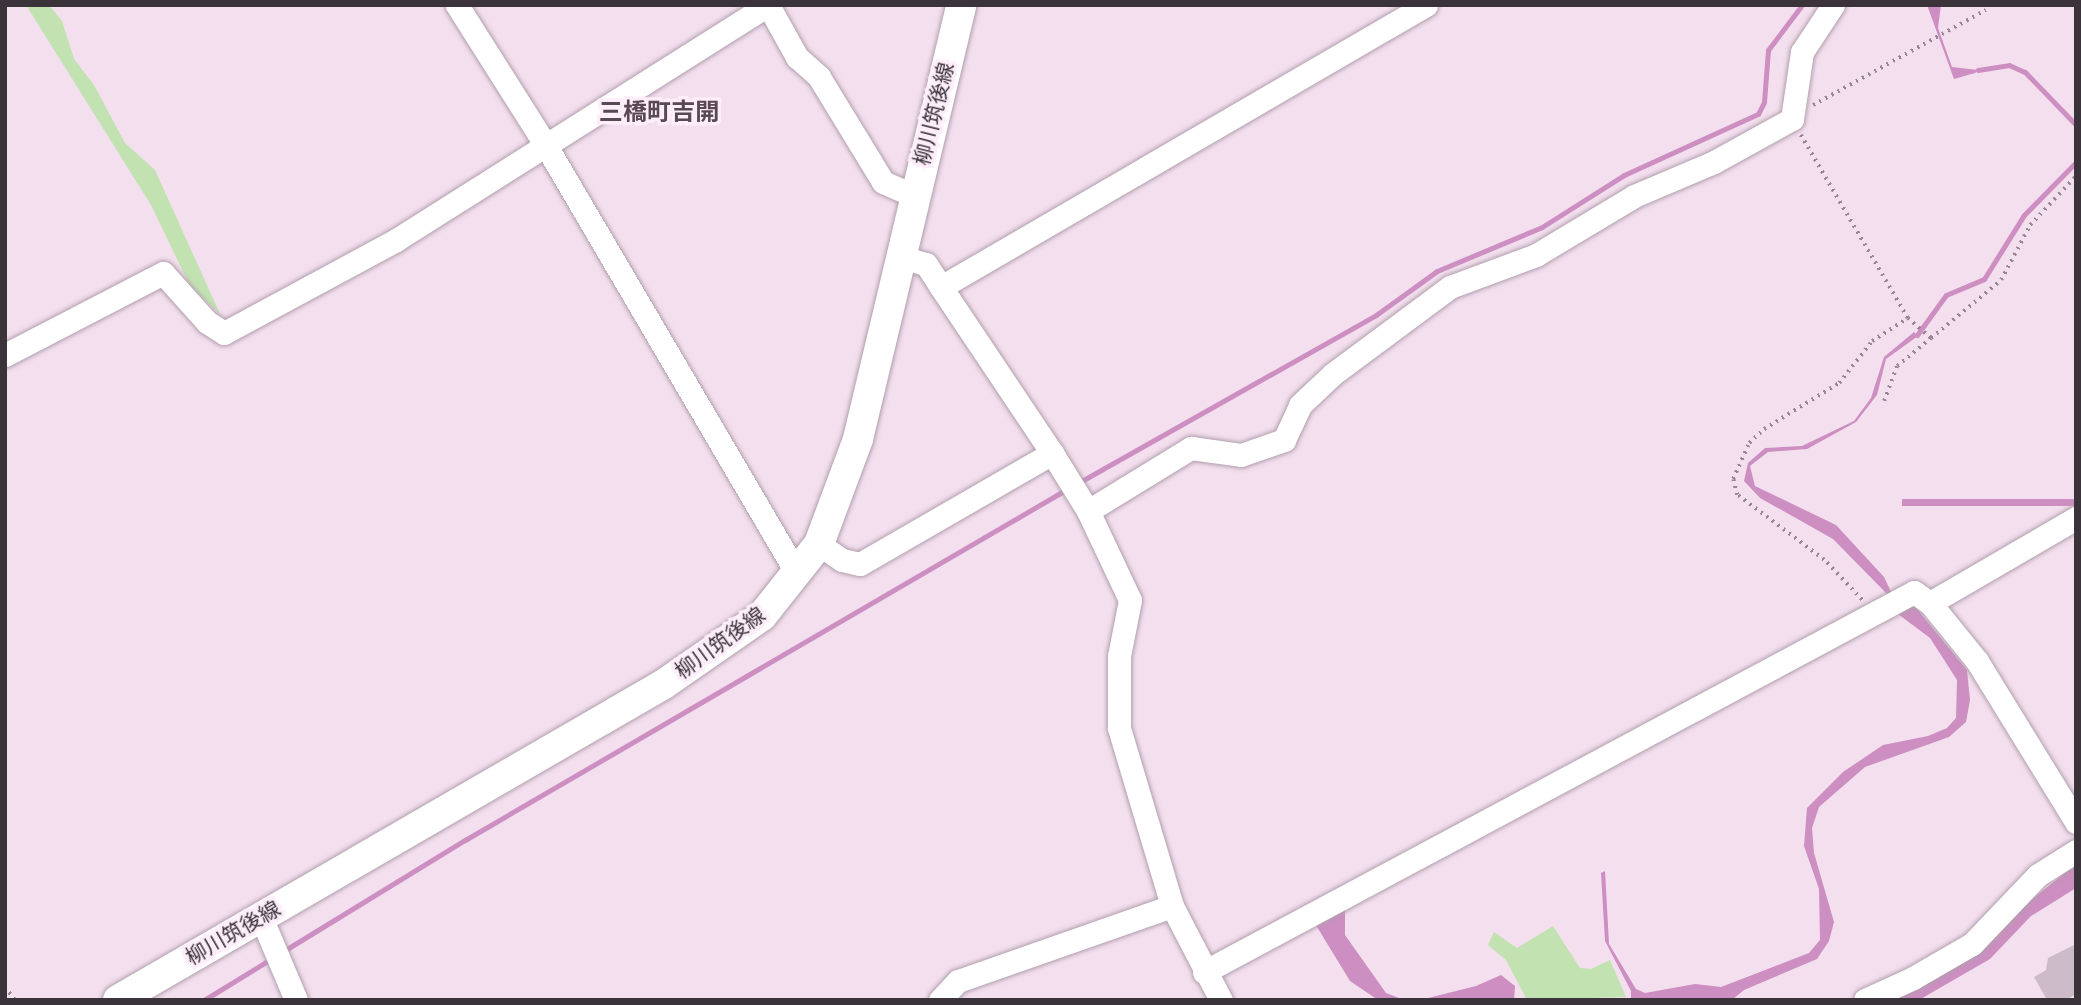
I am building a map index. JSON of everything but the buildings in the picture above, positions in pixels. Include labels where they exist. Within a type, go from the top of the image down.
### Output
[{"type":"main road","name":"柳川筑後線","points":[[118,1000],[664,684],[762,617],[820,544],[858,439],[899,256],[961,5]]},
{"type":"street","points":[[457,5],[545,144],[797,574]]},
{"type":"street","points":[[5,355],[163,273],[207,322],[224,333],[396,240],[768,5],[797,57],[819,77],[883,182],[914,197]]},
{"type":"street","points":[[941,287],[1426,5]]},
{"type":"street","points":[[1087,511],[1191,448],[1241,455],[1284,440],[1300,405],[1333,374],[1450,288],[1536,255],[1634,196],[1714,162],[1793,114],[1802,52],[1833,5]]},
{"type":"street","points":[[899,256],[926,264],[1052,453],[1087,511],[1130,600],[1119,656],[1119,728],[1172,906],[1204,972],[1221,1000]]},
{"type":"street","points":[[820,544],[842,560],[860,564],[1052,453]]},
{"type":"street","points":[[1930,603],[2076,518]]},
{"type":"street","points":[[1204,972],[1873,611],[1914,592],[1930,603],[1977,661],[2076,822]]},
{"type":"street","points":[[1865,1000],[1913,978],[1972,944],[2038,875],[2076,851]]},
{"type":"street","points":[[940,1000],[958,981],[1172,906]]},
{"type":"street","points":[[261,917],[296,1000]]},
{"type":"path","points":[[1931,338],[1908,318],[1793,114],[1819,104],[1986,10]]},
{"type":"path","points":[[1884,401],[1897,366],[2001,280],[2030,225],[2076,176]]},
{"type":"path","points":[[1873,611],[1824,560],[1737,495],[1733,479],[1749,443],[1764,429],[1839,383],[1872,341],[1908,318]]},
{"type":"path","points":[[5,987],[15,1000]]},
{"type":"green space","points":[[26,5],[49,5],[62,21],[74,59],[94,85],[125,143],[155,170],[220,314],[190,286],[151,205]]},
{"type":"green space","points":[[1553,926],[1580,968],[1591,969],[1610,960],[1626,997],[1527,1000],[1506,960],[1488,945],[1494,932],[1517,948]]},
{"type":"shaded area","points":[[1927,5],[1941,5],[1938,28],[1952,67],[1978,70],[1975,73],[1954,79]]},
{"type":"shaded area","points":[[1914,332],[1918,336],[1886,359],[1877,395],[1856,422],[1807,449],[1768,452],[1750,466],[1755,486],[1836,525],[1884,577],[1892,594],[1888,595],[1833,539],[1760,498],[1744,481],[1748,463],[1765,448],[1802,446],[1854,421],[1871,398],[1884,357]]},
{"type":"shaded area","points":[[1902,499],[2076,499],[2076,506],[1902,506]]},
{"type":"shaded area","points":[[1909,599],[1967,670],[1970,700],[1966,722],[1949,737],[1865,767],[1819,807],[1812,828],[1814,853],[1834,922],[1829,941],[1817,959],[1744,990],[1732,1000],[1631,1000],[1631,991],[1605,941],[1601,873],[1605,871],[1609,944],[1636,989],[1645,993],[1695,984],[1721,987],[1809,953],[1820,940],[1819,889],[1804,846],[1807,808],[1843,772],[1883,745],[1928,736],[1947,728],[1956,718],[1957,680],[1930,638],[1890,608]]},
{"type":"shaded area","points":[[2076,864],[2076,888],[2031,916],[1990,959],[1919,1000],[1884,1000],[2015,913]]},
{"type":"shaded area","points":[[1345,903],[1345,935],[1386,993],[1404,1000],[1378,1000],[1350,981],[1314,922]]},
{"type":"shaded area","points":[[1501,975],[1515,986],[1514,1000],[1420,1000],[1476,986]]},
{"type":"waterway","points":[[1078,483],[1376,315],[1437,271],[1542,227],[1624,175],[1758,114],[1764,102],[1768,50],[1802,5]]},
{"type":"waterway","points":[[1978,70],[2009,65],[2025,72],[2076,125]]},
{"type":"waterway","points":[[1917,335],[1946,295],[1984,279],[2024,215],[2076,162]]},
{"type":"waterway","points":[[282,952],[465,840],[1067,489]]},
{"type":"waterway","points":[[204,1000],[271,959]]},
{"type":"district","name":"三橋町吉開","points":[[659,113]]}]
